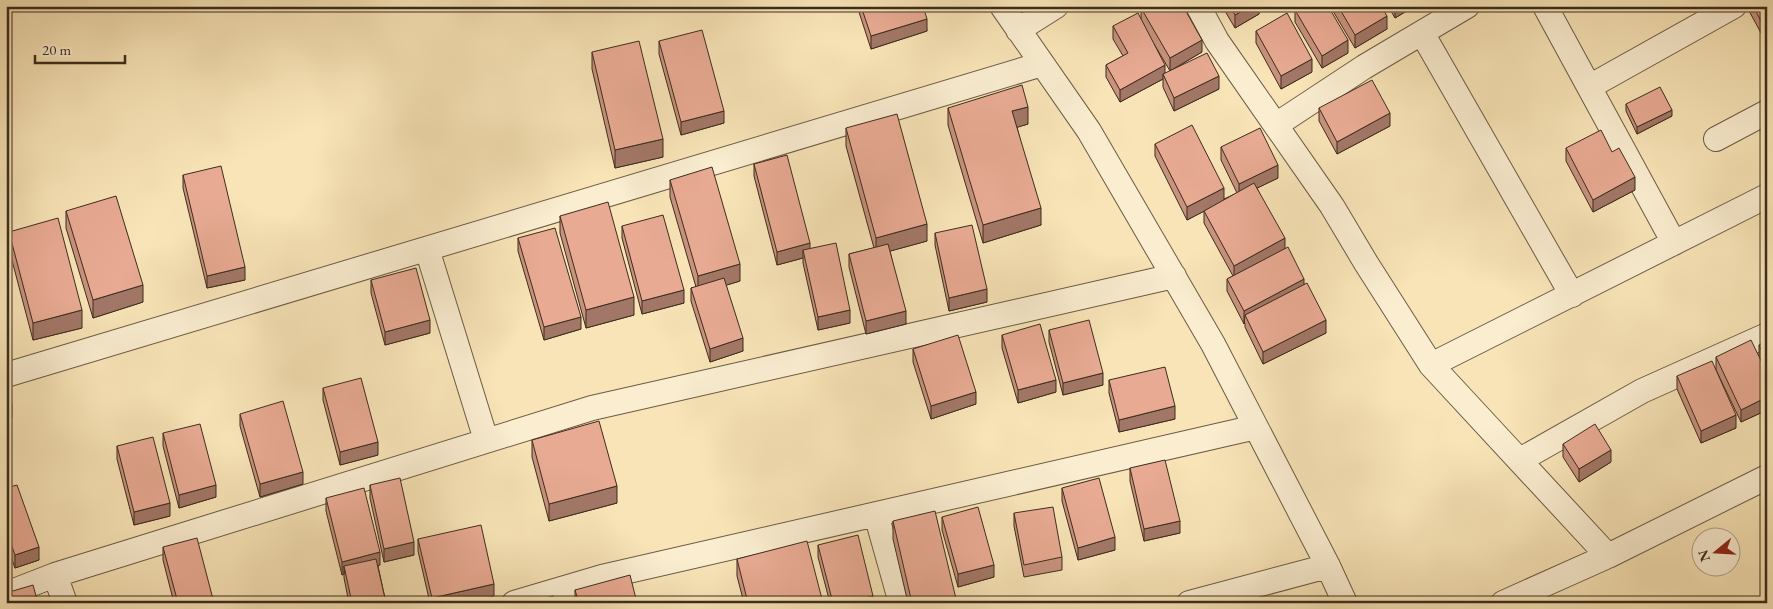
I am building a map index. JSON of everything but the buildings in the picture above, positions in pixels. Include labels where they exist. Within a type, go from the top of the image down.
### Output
[{"type":"street","points":[[1002,6],[1089,131],[1174,276],[1213,344],[1328,566],[1345,603]]},
{"type":"street","points":[[1018,30],[1056,6]]},
{"type":"street","points":[[1198,6],[1217,40],[1332,206],[1366,264],[1431,365],[1608,556]]},
{"type":"street","points":[[1276,125],[1364,67],[1467,6]]},
{"type":"street","points":[[1545,6],[1674,243]]},
{"type":"street","points":[[1589,87],[1734,6]]},
{"type":"street","points":[[1422,33],[1572,295]]},
{"type":"street","points":[[6,375],[1042,64]]},
{"type":"street","points":[[1716,139],[1767,112]]},
{"type":"street","points":[[1431,365],[1767,196]]},
{"type":"street","points":[[427,249],[486,440]]},
{"type":"street","points":[[6,594],[55,575],[592,408],[1174,276]]},
{"type":"street","points":[[1520,460],[1642,391],[1767,335]]},
{"type":"street","points":[[514,603],[602,578],[1256,427]]},
{"type":"street","points":[[1503,603],[1608,556],[1767,477]]},
{"type":"street","points":[[876,514],[901,603]]},
{"type":"street","points":[[1189,603],[1328,566]]},
{"type":"street","points":[[55,575],[65,603]]}]
